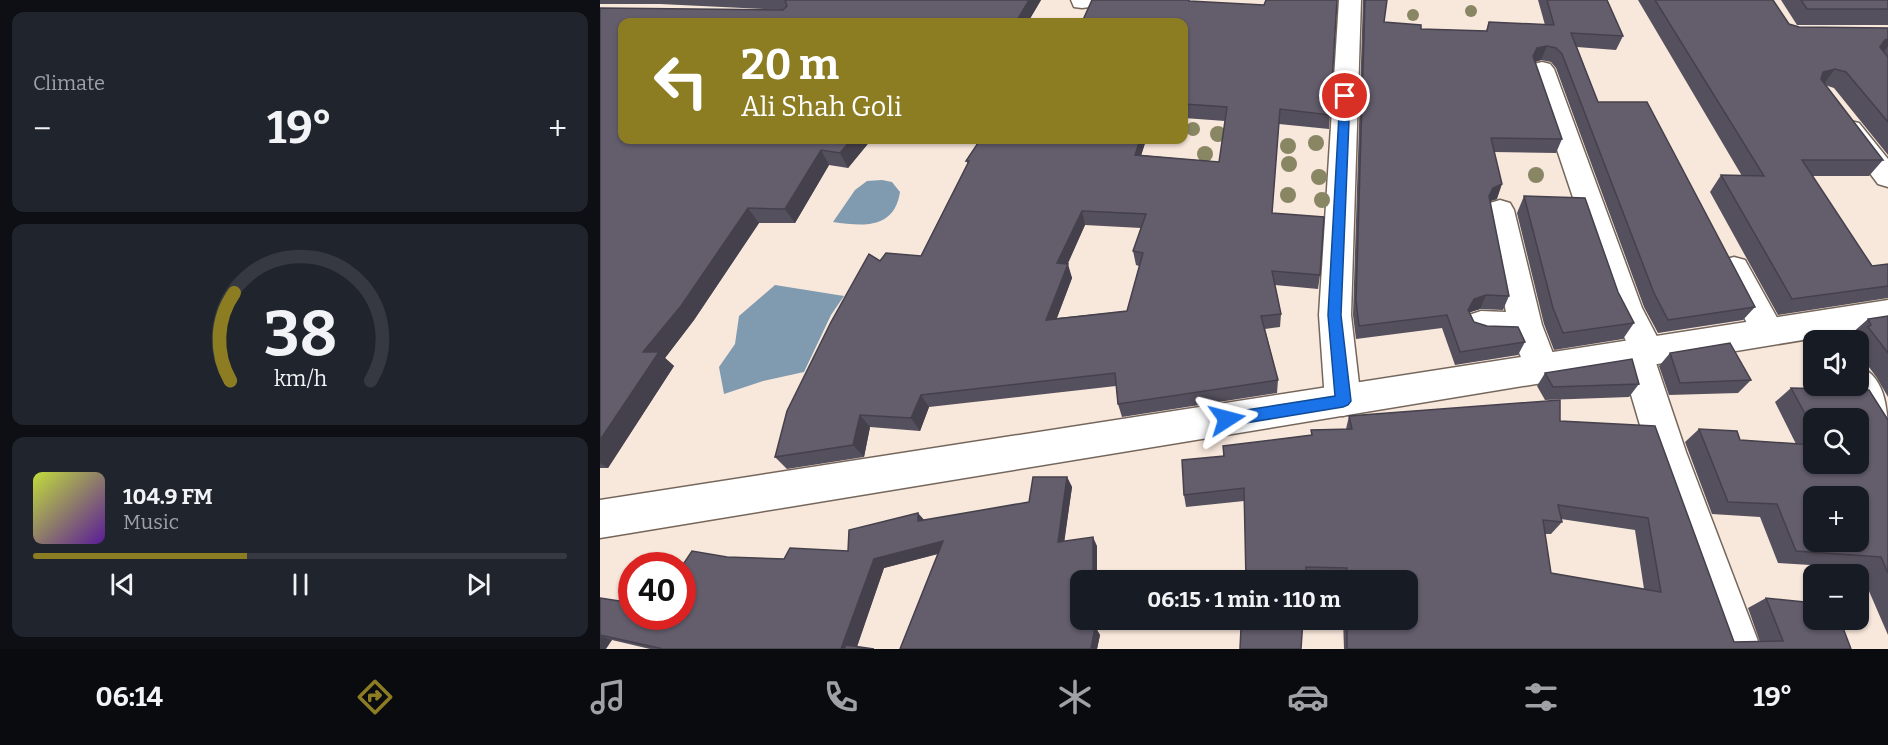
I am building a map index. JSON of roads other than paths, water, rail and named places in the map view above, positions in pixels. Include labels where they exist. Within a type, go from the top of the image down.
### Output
[{"type":"street","points":[[1343,401],[1335,315],[1350,0]]},
{"type":"street","points":[[1542,69],[1642,353],[1667,452],[1739,649]]},
{"type":"street","points":[[1838,113],[1888,178]]},
{"type":"street","points":[[1500,210],[1526,325],[1542,369]]},
{"type":"street","points":[[1719,240],[1768,332]]},
{"type":"street","points":[[1836,330],[1888,313]]},
{"type":"street","points":[[1481,324],[1526,325]]},
{"type":"street","points":[[600,519],[1768,332],[1803,332]]},
{"type":"street","points":[[1868,396],[1888,429]]},
{"type":"water","points":[[867,181],[892,182],[900,192],[897,204],[884,219],[866,224],[833,222],[855,190]]},
{"type":"water","points":[[775,285],[844,296],[831,315],[804,372],[763,381],[724,394],[719,367],[735,344],[739,316]]}]
